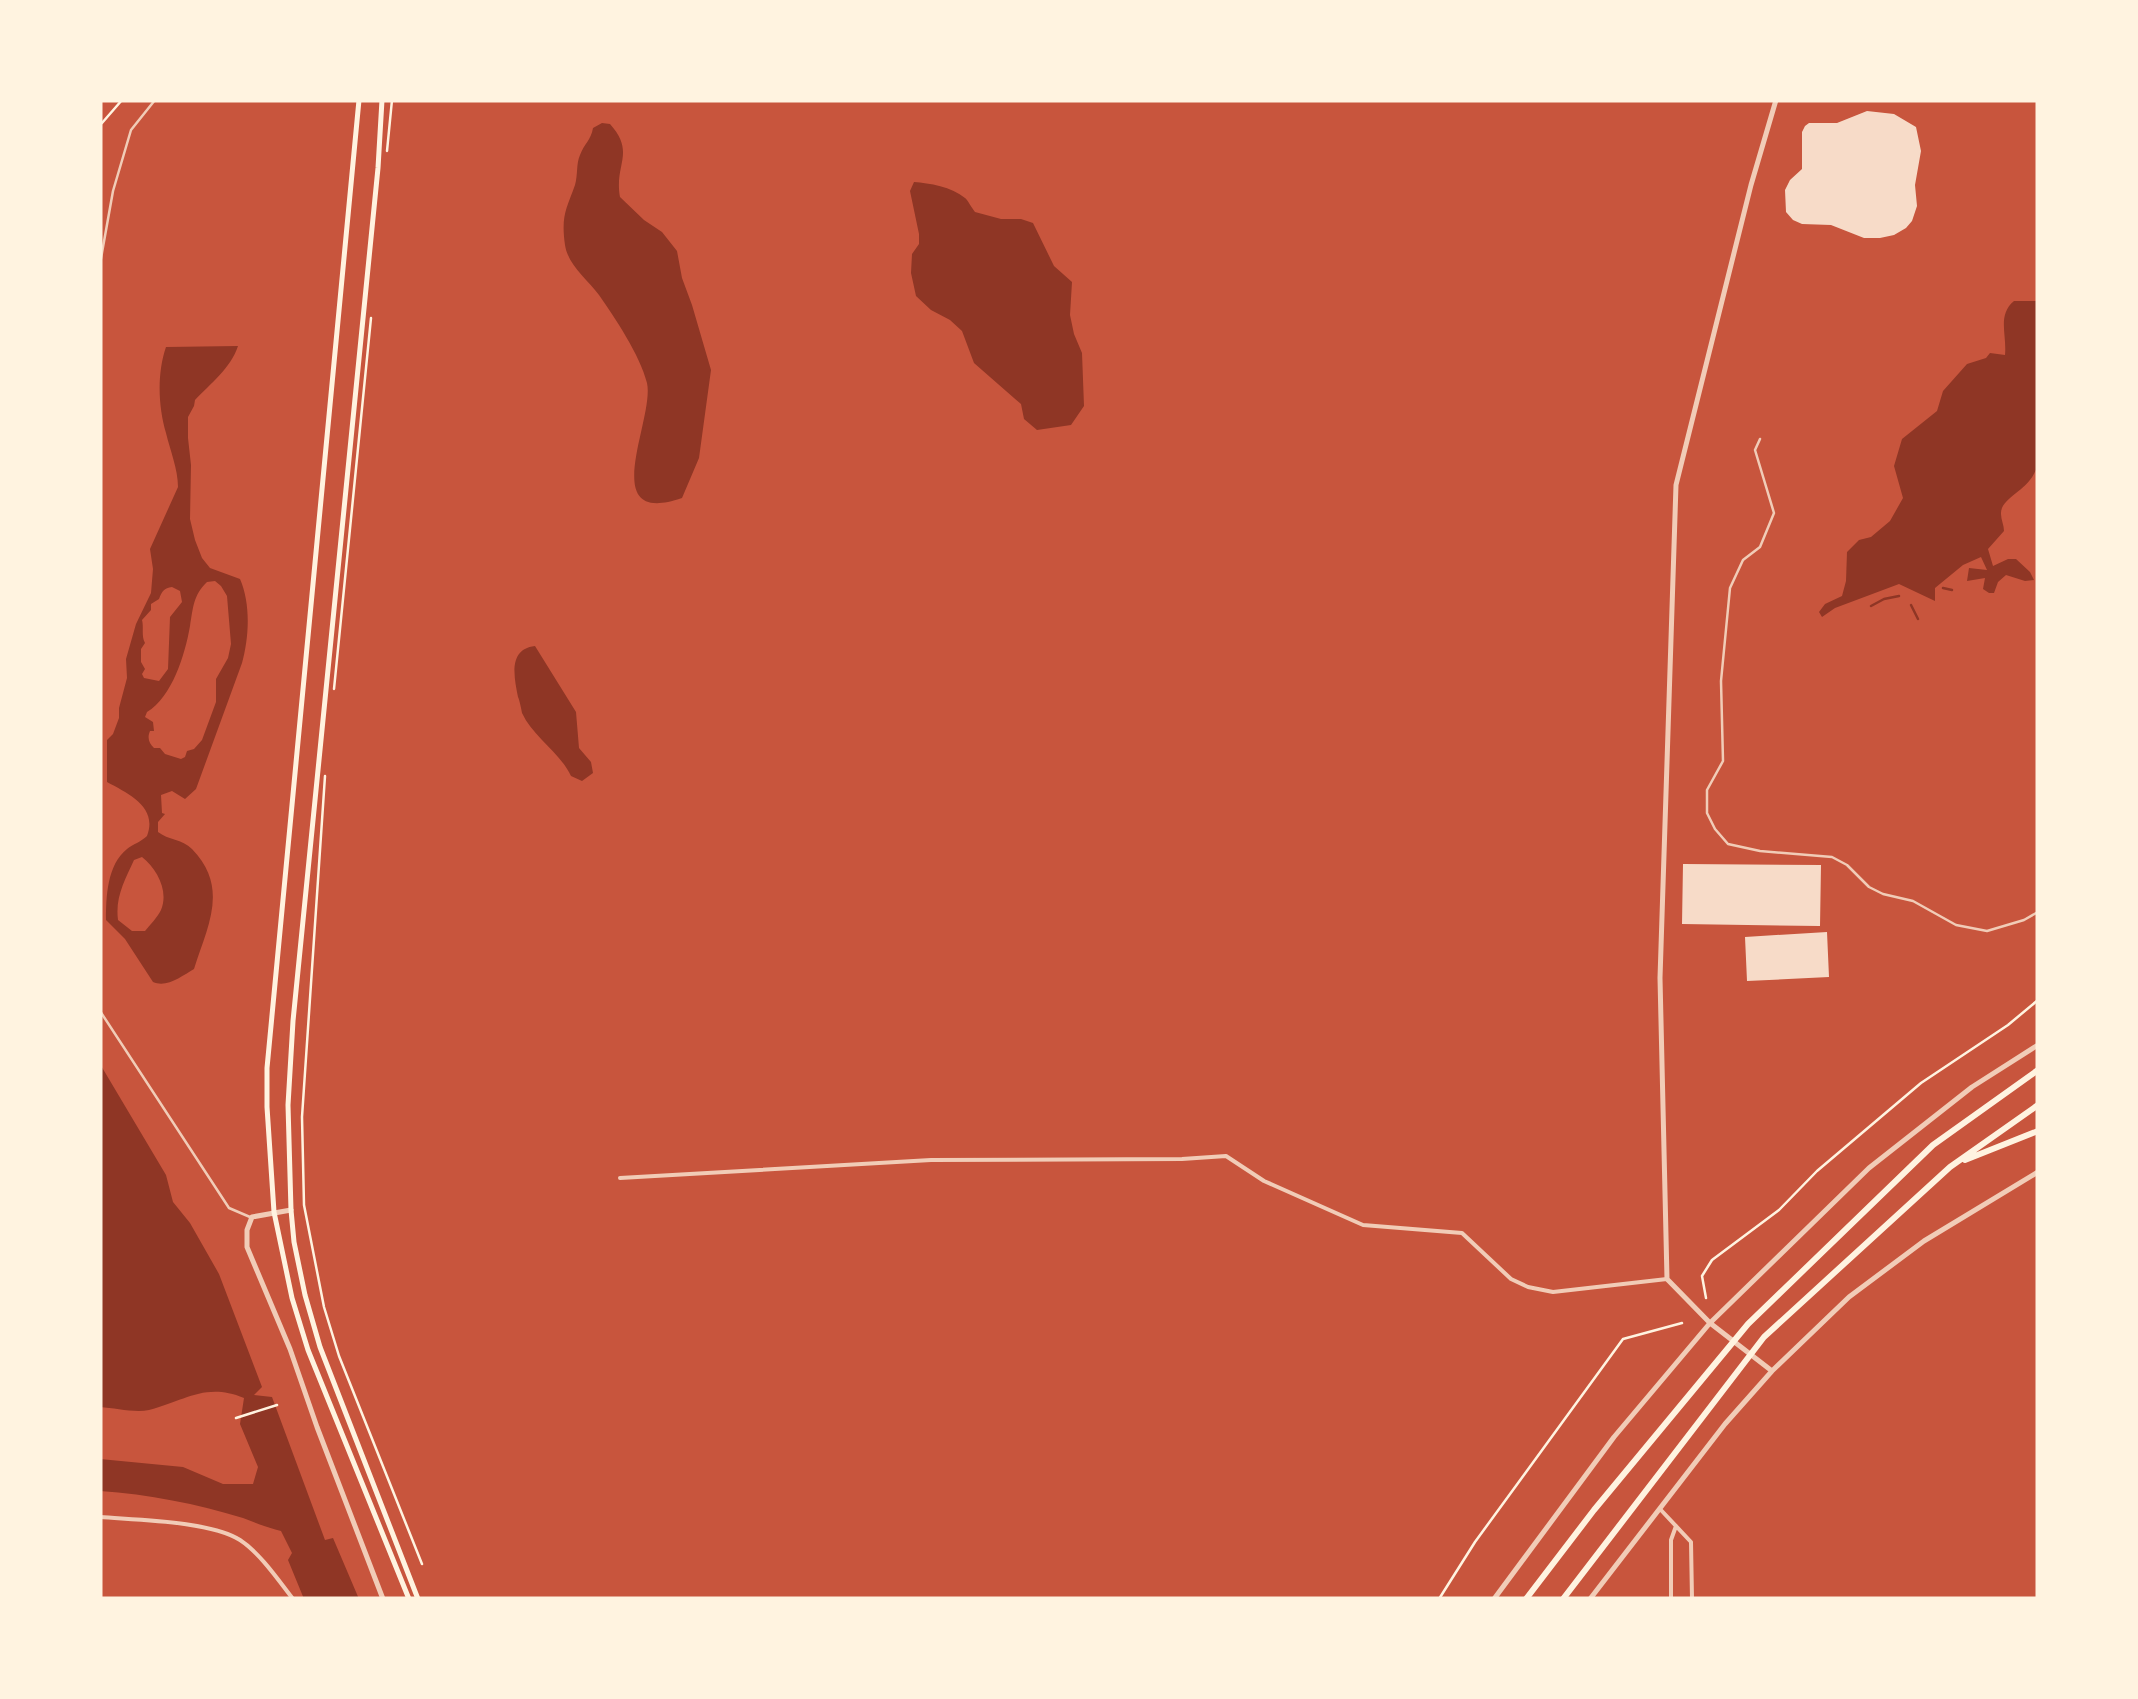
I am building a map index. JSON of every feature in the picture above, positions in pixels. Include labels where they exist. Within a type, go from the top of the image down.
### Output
[{"type":"highway","points":[[1526,1599],[1748,1324],[1933,1145],[2038,1070]]},
{"type":"highway","points":[[1563,1599],[1764,1337],[1950,1166],[2038,1105]]},
{"type":"highway","points":[[1950,1166],[2036,1131]]},
{"type":"main road","points":[[360,100],[266,1068],[266,1106],[274,1212],[292,1298],[308,1350],[409,1599]]},
{"type":"main road","points":[[382,100],[288,1105],[291,1210],[304,1296],[320,1348],[418,1599]]},
{"type":"street","points":[[100,264],[113,190],[131,130],[155,100]]},
{"type":"street","points":[[1772,1372],[1710,1323],[1666,1280],[1660,978],[1676,485],[1776,100]]},
{"type":"street","points":[[1760,438],[1755,450],[1774,513],[1760,547],[1744,560],[1730,588],[1722,681],[1722,761],[1708,790],[1708,813],[1715,829],[1728,844],[1832,857],[1847,865],[1869,888],[1914,901],[1956,925],[1988,931],[2038,912]]},
{"type":"street","points":[[100,1011],[229,1208],[252,1218],[291,1210]]},
{"type":"street","points":[[1494,1599],[1614,1438],[1710,1323],[1869,1168],[1972,1086],[2038,1045]]},
{"type":"street","points":[[620,1178],[932,1160],[1226,1156],[1264,1181],[1363,1224],[1462,1234],[1511,1279],[1528,1287],[1553,1292],[1666,1280]]},
{"type":"street","points":[[1590,1599],[1726,1424],[1772,1372],[1849,1297],[1924,1242],[2038,1172]]},
{"type":"street","points":[[252,1218],[247,1246],[290,1349],[383,1599]]},
{"type":"street","points":[[1660,1508],[1691,1542],[1692,1599]]},
{"type":"street","points":[[100,1517],[208,1528],[240,1540],[293,1599]]},
{"type":"street","points":[[1671,1599],[1671,1540],[1676,1526]]},
{"type":"path","points":[[102,124],[122,100]]},
{"type":"path","points":[[386,157],[392,100]]},
{"type":"path","points":[[332,704],[372,314]]},
{"type":"path","points":[[326,762],[302,1117],[304,1205],[324,1308],[339,1356],[422,1564]]},
{"type":"path","points":[[1706,1298],[1702,1276],[1712,1260],[1779,1210],[1817,1170],[1921,1083],[2038,1000]]},
{"type":"path","points":[[1439,1599],[1474,1542],[1623,1339],[1682,1323]]},
{"type":"path","points":[[236,1418],[277,1405]]},
{"type":"shaded area","points":[[610,124],[622,143],[620,197],[662,232],[677,251],[711,370],[699,458],[682,498],[656,503],[641,498],[635,484],[647,400],[644,372],[619,326],[574,265],[565,245],[564,220],[579,158],[593,128]]},
{"type":"shaded area","points":[[914,182],[954,191],[975,212],[1033,223],[1054,266],[1072,282],[1070,315],[1082,353],[1084,406],[1071,425],[1037,430],[1024,419],[1021,404],[974,363],[962,331],[916,296],[911,273],[912,254],[919,244],[910,191]]},
{"type":"shaded area","points":[[2014,301],[2038,301],[2038,462],[2030,479],[2002,508],[2004,531],[1988,549],[1993,566],[2016,559],[2034,580],[2006,575],[1994,593],[1989,593],[1983,589],[1985,578],[1967,581],[1969,568],[1987,570],[1981,557],[1963,565],[1935,588],[1935,601],[1899,584],[1835,608],[1822,617],[1819,612],[1825,604],[1842,596],[1847,552],[1890,521],[1903,498],[1894,466],[1902,439],[1937,411],[1943,391],[1967,364],[1990,353],[2005,355],[2004,319]]},
{"type":"shaded area","points":[[238,346],[225,369],[195,400],[188,417],[190,519],[202,558],[210,568],[240,579],[248,621],[242,663],[196,789],[185,799],[172,791],[161,795],[165,814],[158,822],[158,832],[192,849],[204,864],[213,893],[209,923],[194,969],[174,980],[158,983],[153,982],[125,939],[106,920],[107,892],[115,864],[127,849],[147,836],[149,826],[145,809],[107,782],[107,740],[119,718],[127,678],[126,659],[136,624],[151,593],[150,549],[178,487],[160,401],[166,347]],"holes":[[[215,581],[227,596],[231,644],[216,679],[216,702],[202,740],[181,759],[152,746],[149,736],[154,731],[153,722],[145,717],[164,696],[176,674],[194,602],[207,582]],[[172,587],[180,591],[182,602],[170,617],[168,669],[159,681],[144,678],[142,620],[151,604]],[[142,857],[157,874],[162,888],[161,910],[145,931],[132,931],[118,920],[119,896],[134,860]]]},
{"type":"shaded area","points":[[535,646],[576,712],[579,748],[591,762],[593,773],[582,781],[571,776],[522,713],[515,665],[520,652]]},
{"type":"shaded area","points":[[100,1064],[166,1175],[173,1202],[190,1223],[219,1274],[262,1387],[254,1395],[272,1397],[325,1540],[333,1538],[359,1599],[304,1599],[288,1560],[292,1553],[281,1531],[190,1504],[100,1491],[100,1459],[183,1467],[223,1484],[253,1484],[258,1467],[240,1424],[244,1398],[206,1392],[143,1411],[100,1407]]},
{"type":"building","points":[[1867,111],[1894,114],[1916,127],[1921,151],[1915,185],[1917,206],[1912,221],[1894,235],[1864,238],[1831,225],[1793,220],[1786,212],[1785,190],[1802,169],[1805,126],[1837,123]]},
{"type":"building","points":[[1683,864],[1821,865],[1820,926],[1682,924]]},
{"type":"building","points":[[1827,932],[1829,977],[1747,981],[1745,937]]},
{"type":"waterway","points":[[1943,588],[1952,590]]},
{"type":"waterway","points":[[1871,606],[1899,596]]},
{"type":"waterway","points":[[1911,605],[1918,619]]}]
